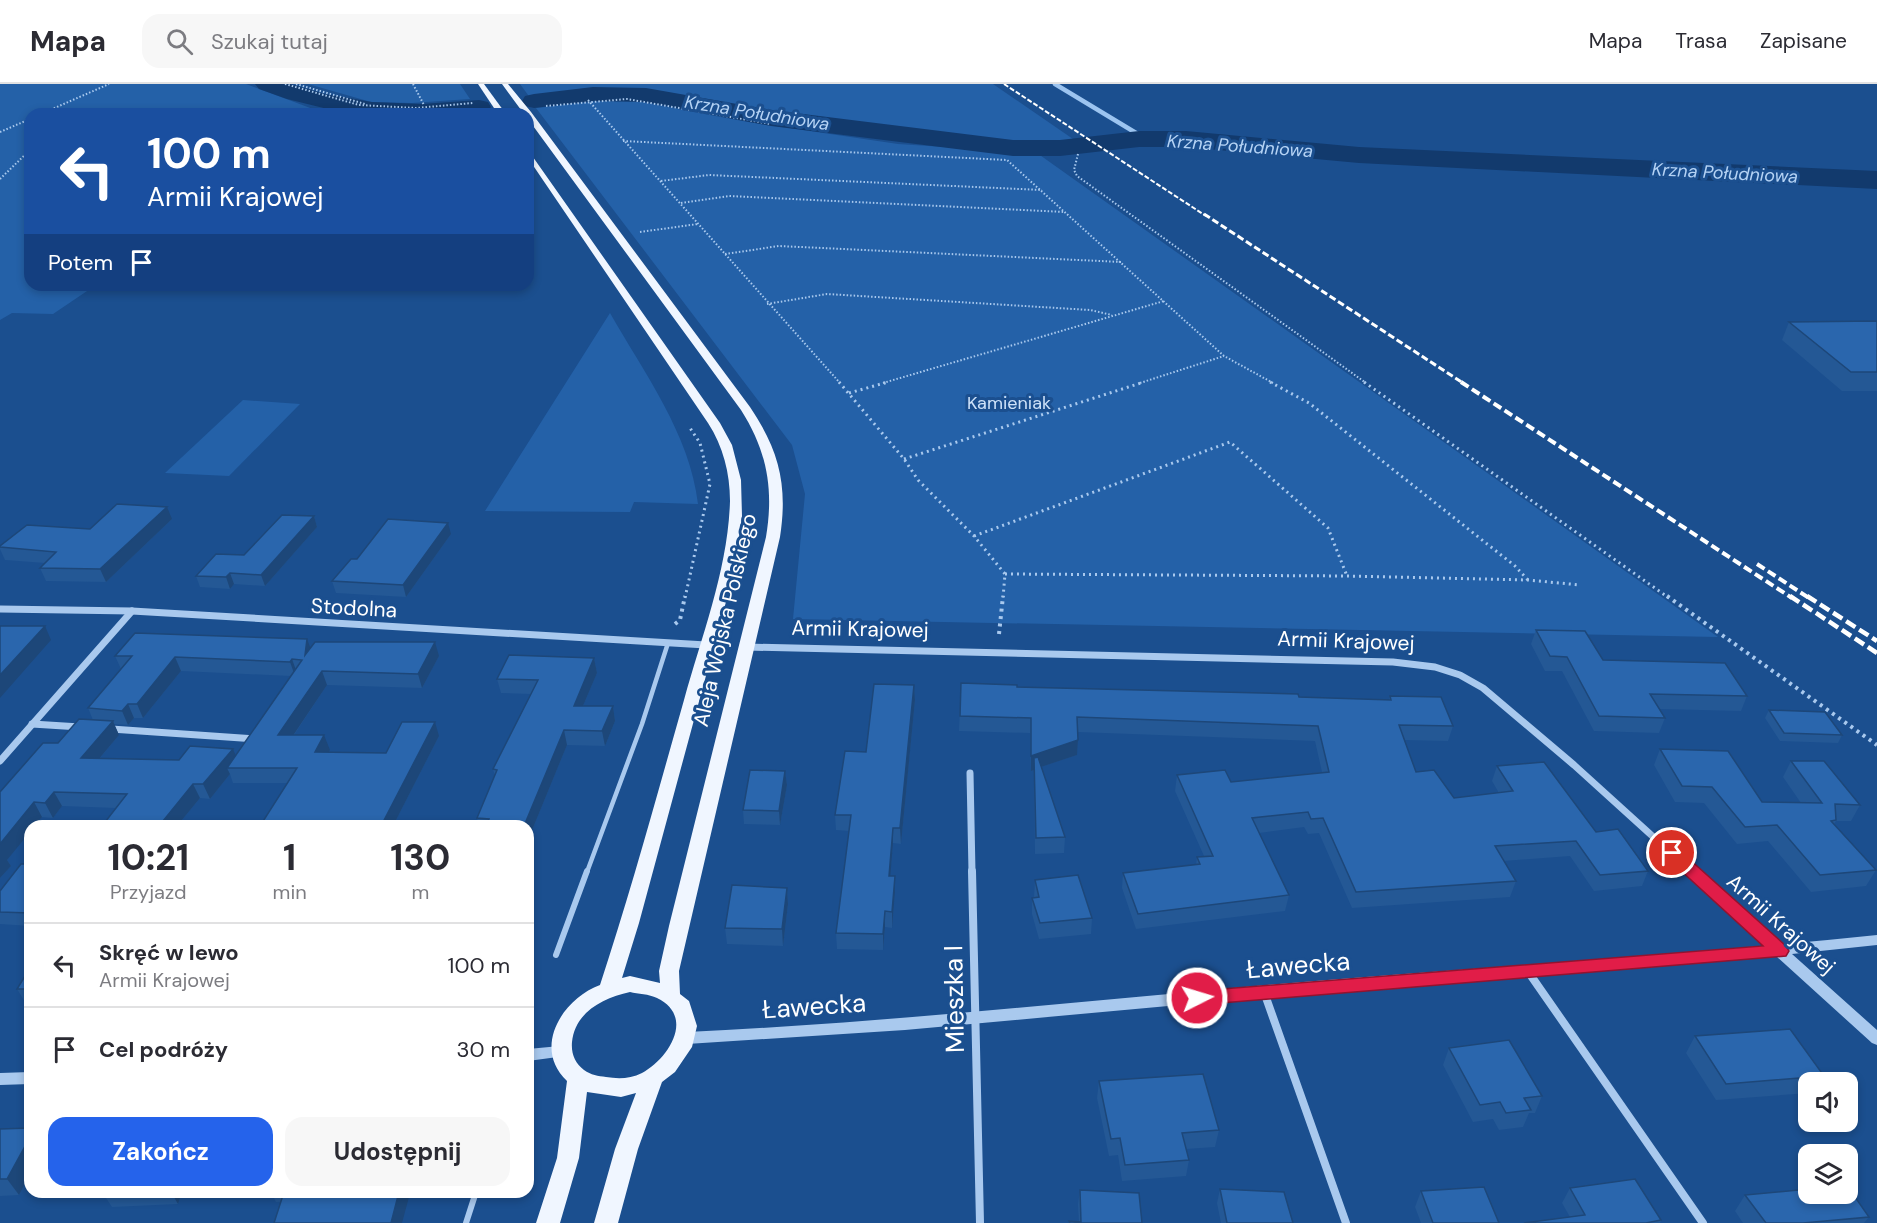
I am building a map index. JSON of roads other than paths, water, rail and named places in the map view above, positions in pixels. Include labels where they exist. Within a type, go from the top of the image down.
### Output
[{"type":"main road","points":[[481,84],[498,108]]},
{"type":"main road","name":"Aleja Wojska Polskiego","points":[[505,84],[524,108]]},
{"type":"main road","name":"Aleja Wojska Polskiego","points":[[534,121],[746,409],[775,467],[776,519],[678,926],[669,971],[670,994]]},
{"type":"main road","name":"Aleja Wojska Polskiego","points":[[534,161],[700,401],[730,455],[736,480],[734,531],[723,587],[630,923],[608,989]]},
{"type":"main road","points":[[630,984],[652,986],[670,994],[682,1006],[688,1021],[687,1038],[674,1060],[652,1078],[633,1085],[613,1088],[594,1085],[578,1079],[563,1062],[560,1052],[561,1033],[571,1014],[587,1000],[608,989],[630,984]]},
{"type":"main road","points":[[606,1223],[622,1159],[652,1078]]},
{"type":"main road","points":[[548,1223],[568,1158],[578,1079]]},
{"type":"street","name":"Stodolna","points":[[0,609],[132,611],[706,645]]},
{"type":"street","points":[[0,760],[132,611]]},
{"type":"street","name":"Armii Krajowej","points":[[746,647],[1393,662],[1417,663],[1460,675],[1483,688],[1574,765],[1877,1039]]},
{"type":"street","points":[[32,724],[91,728]]},
{"type":"street","points":[[103,728],[256,739]]},
{"type":"street","name":"Mieszka I","points":[[970,773],[980,1223]]},
{"type":"street","name":"Ławecka","points":[[687,1038],[976,1019],[1264,992],[1780,951],[1877,940]]},
{"type":"street","points":[[1527,970],[1703,1223]]},
{"type":"street","points":[[1264,992],[1346,1223]]},
{"type":"street","points":[[534,1054],[560,1052]]},
{"type":"street","points":[[0,1080],[24,1078]]},
{"type":"lane","points":[[556,955],[642,724],[668,643]]},
{"type":"lane","points":[[466,1223],[474,1198]]},
{"type":"waterway","name":"Krzna Południowa","points":[[267,84],[295,94],[360,108]]},
{"type":"waterway","points":[[1055,84],[1146,139]]},
{"type":"waterway","name":"Krzna Południowa","points":[[534,101],[593,94],[646,95],[771,118],[1013,148],[1060,148],[1139,139],[1186,139],[1359,155],[1877,180]]},
{"type":"waterway","name":"Krzna Południowa","points":[[469,108],[479,107]]},
{"type":"railway","points":[[1004,84],[1206,216]]},
{"type":"railway","points":[[1204,214],[1463,383]]},
{"type":"railway","points":[[1461,382],[1792,598]]},
{"type":"railway","points":[[1757,564],[1809,598]]},
{"type":"railway","points":[[1790,596],[1877,653]]},
{"type":"railway","points":[[1807,596],[1877,641]]},
{"type":"park label","name":"Kamieniak","points":[[1009,403]]}]
